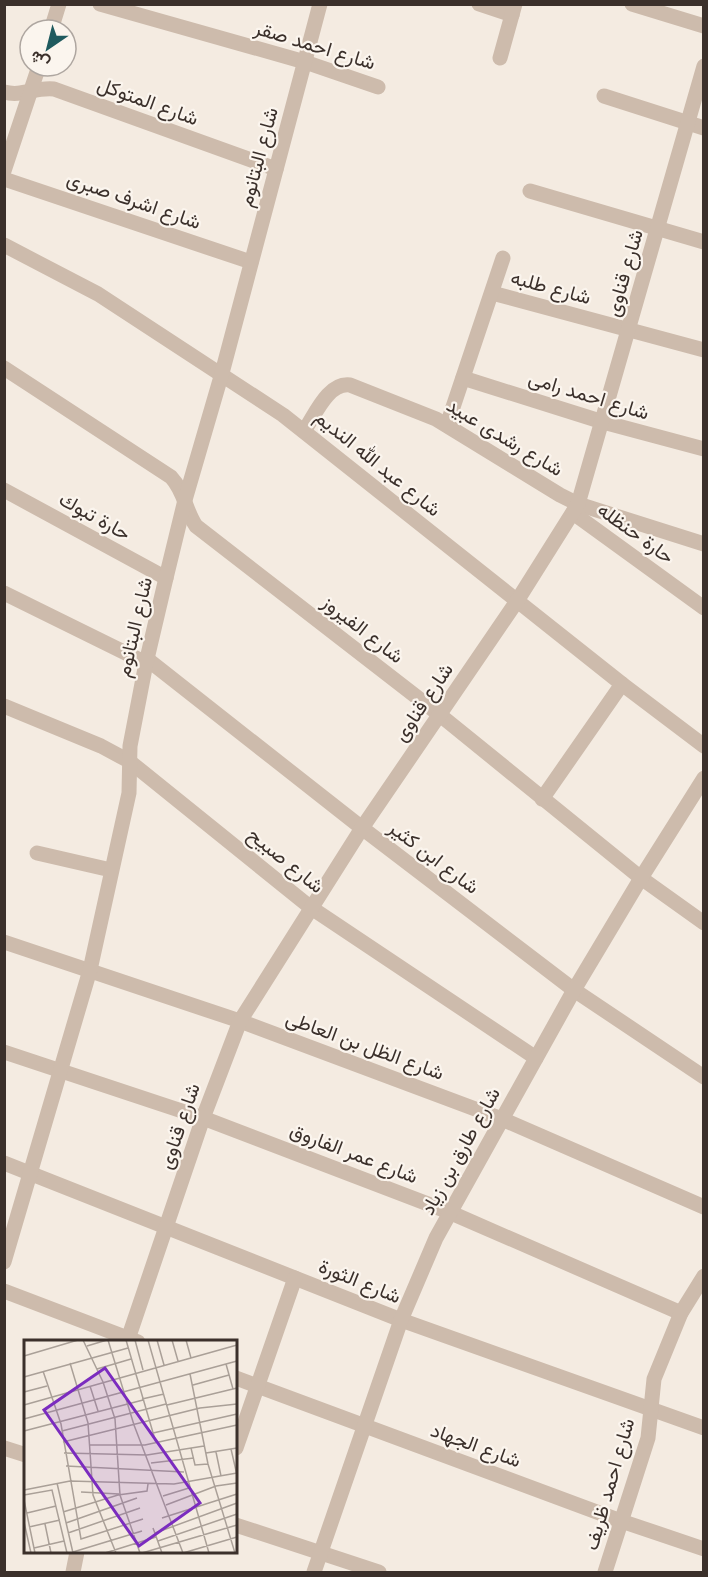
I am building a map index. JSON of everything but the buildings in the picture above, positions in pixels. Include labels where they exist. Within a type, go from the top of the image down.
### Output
[{"type":"street","name":"شارع احمد صقر","points":[[100,4],[305,62],[378,87]]},
{"type":"street","name":"شارع البتانوم","points":[[4,1262],[90,970],[129,793],[129,761],[147,661],[166,578],[320,4]]},
{"type":"street","points":[[479,4],[514,10],[500,58]]},
{"type":"street","points":[[632,4],[704,26]]},
{"type":"street","name":"شارع قناوى","points":[[131,1340],[203,1118],[240,1021],[310,907],[517,601],[576,509],[658,229],[696,126],[704,66]]},
{"type":"street","points":[[4,171],[36,78]]},
{"type":"street","name":"شارع المتوكل","points":[[4,92],[17,94],[38,88],[54,89],[276,169]]},
{"type":"street","points":[[604,96],[696,126]]},
{"type":"street","name":"شارع اشرف صبرى","points":[[4,179],[251,261]]},
{"type":"street","points":[[530,191],[704,242]]},
{"type":"street","name":"شارع عبد الله النديم","points":[[4,245],[98,294],[222,373],[304,430],[622,684],[704,746]]},
{"type":"street","points":[[447,424],[503,258]]},
{"type":"street","name":"شارع طلبه","points":[[492,293],[704,350]]},
{"type":"street","name":"شارع الفيروز","points":[[4,368],[171,477],[186,500],[187,509],[196,526],[440,715],[641,878],[704,923]]},
{"type":"street","name":"شارع احمد رامى","points":[[463,378],[603,422],[704,449]]},
{"type":"street","name":"شارع رشدى عبيد","points":[[304,430],[331,391],[343,384],[447,424],[560,495],[576,509],[704,543]]},
{"type":"street","name":"حارة تبوك","points":[[4,490],[166,578]]},
{"type":"street","name":"حارة حنظله","points":[[576,509],[704,608]]},
{"type":"street","name":"شارع ابن كثير","points":[[4,594],[147,661],[574,990],[704,1077]]},
{"type":"street","points":[[542,799],[622,684]]},
{"type":"street","name":"شارع صبيح","points":[[6,712],[101,746],[129,761],[310,907],[536,1058]]},
{"type":"street","name":"شارع طارق بن زياد","points":[[314,1572],[401,1320],[423,1265],[449,1212],[574,990],[704,778]]},
{"type":"street","points":[[37,854],[111,870]]},
{"type":"street","name":"شارع الظل بن العاطى","points":[[4,942],[240,1021],[502,1119],[704,1208]]},
{"type":"street","name":"شارع عمر الفاروق","points":[[4,1052],[203,1118],[449,1212],[681,1313]]},
{"type":"street","name":"شارع الثورة","points":[[4,1162],[401,1320],[704,1428]]},
{"type":"street","name":"شارع احمد ظريف","points":[[605,1572],[648,1438],[654,1379],[681,1313],[704,1276]]},
{"type":"street","points":[[237,1445],[295,1278]]},
{"type":"street","points":[[4,1291],[131,1340]]},
{"type":"street","name":"شارع الجهاد","points":[[237,1378],[621,1521],[704,1549]]},
{"type":"street","points":[[4,1448],[24,1454]]},
{"type":"street","points":[[237,1525],[379,1572]]},
{"type":"street","points":[[74,1572],[77,1553]]}]
